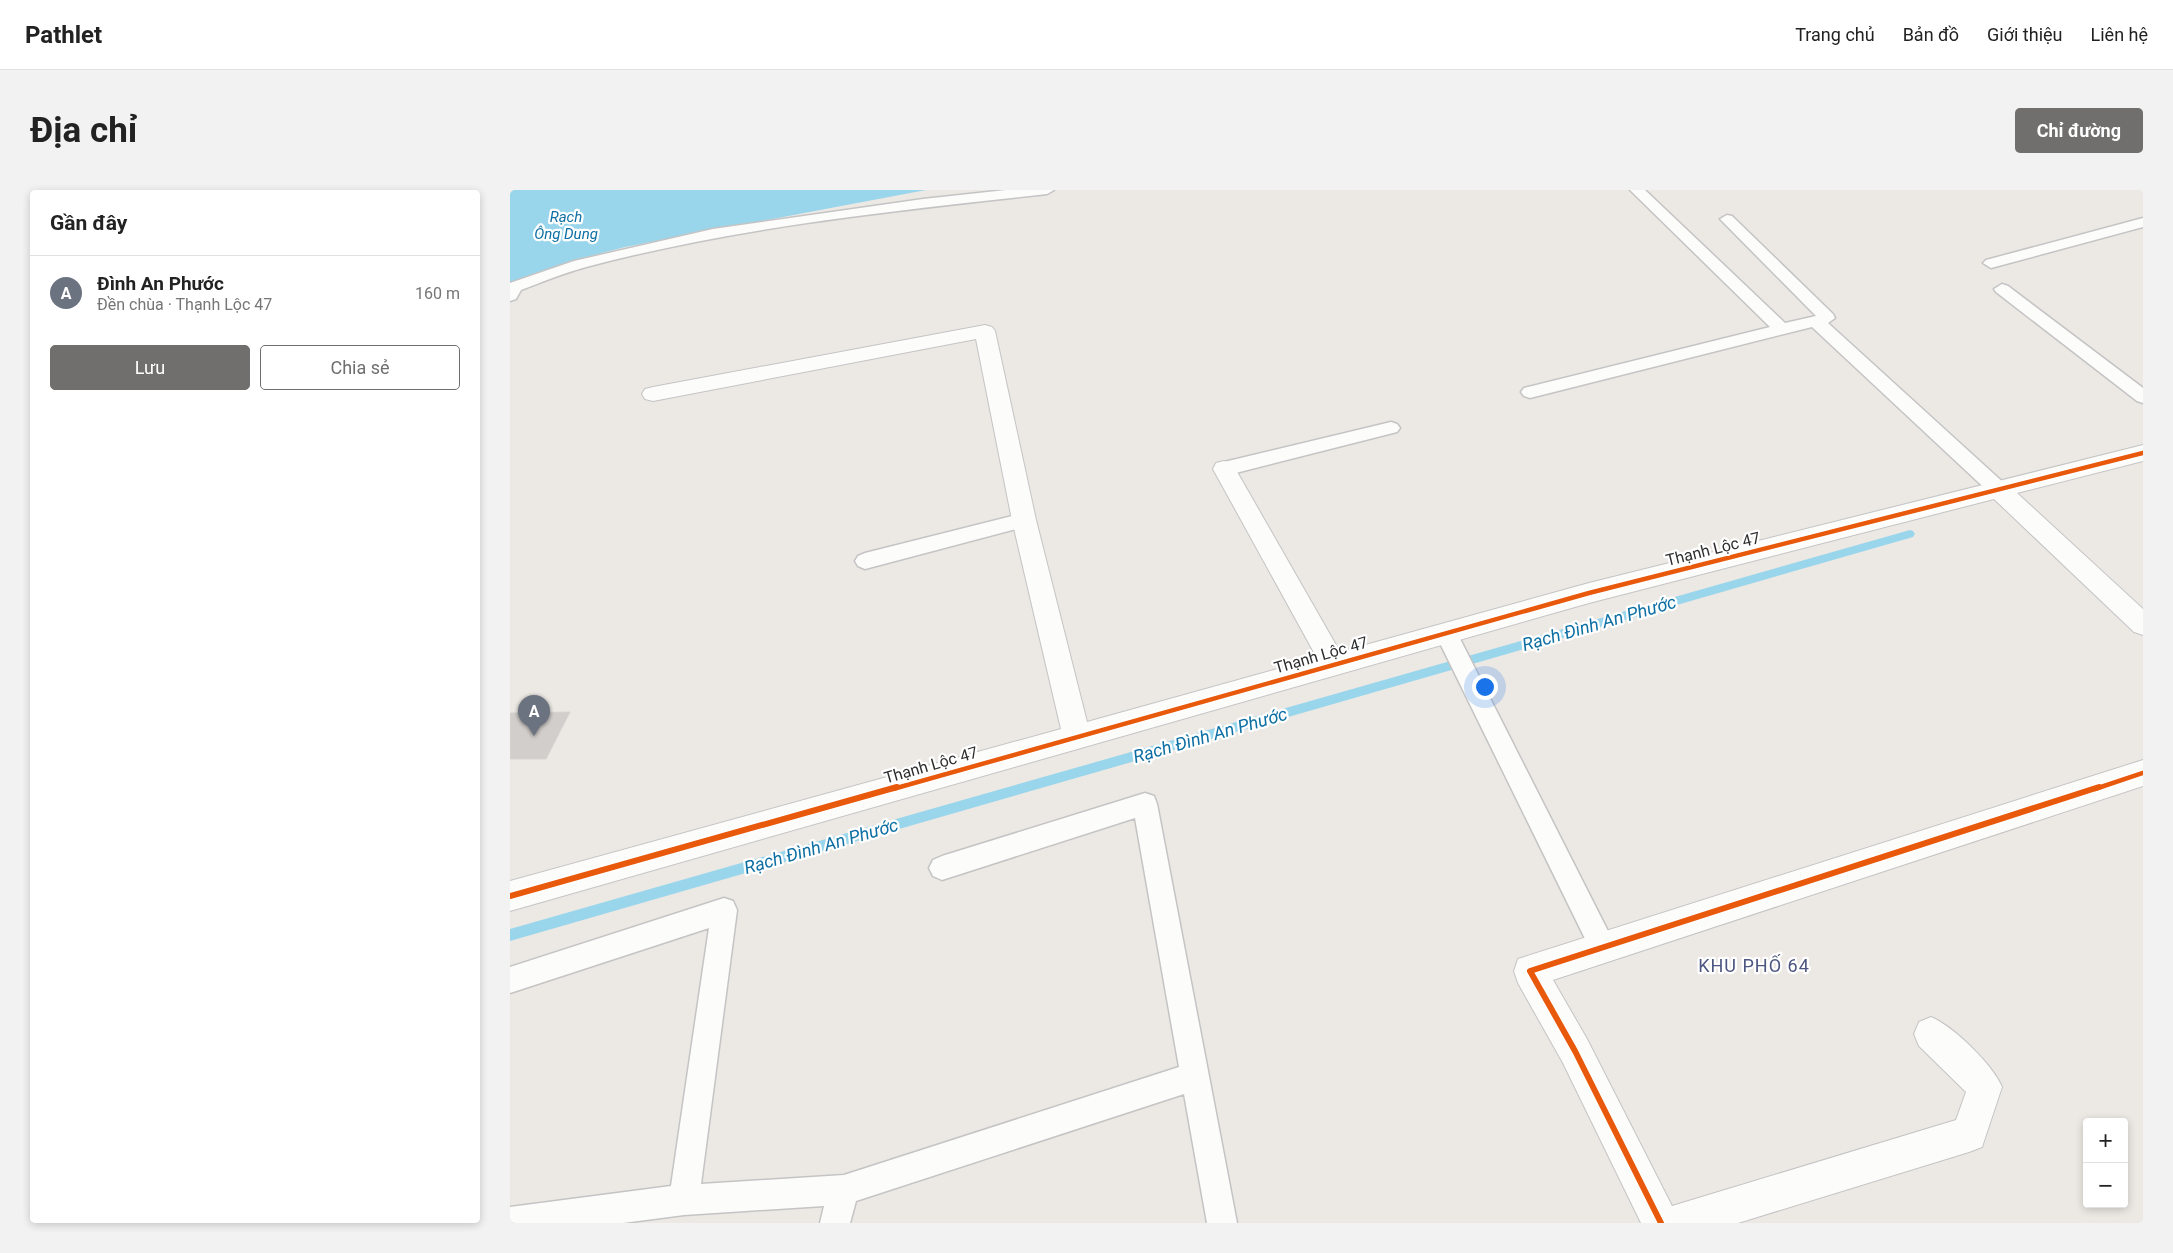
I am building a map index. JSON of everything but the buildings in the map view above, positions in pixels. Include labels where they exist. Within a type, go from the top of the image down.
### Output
[{"type":"street","points":[[653,394],[985,331],[1024,520],[1077,737]]},
{"type":"street","name":"Thạnh Lộc 47","points":[[510,896],[1588,593],[2143,453]]},
{"type":"street","points":[[1224,469],[1334,665]]},
{"type":"street","points":[[1999,490],[2143,626]]},
{"type":"street","points":[[1661,1223],[1575,1051],[1530,971],[2143,772]]},
{"type":"street","points":[[1677,1223],[1969,1134],[1984,1087],[1931,1034]]},
{"type":"lane","points":[[510,296],[515,287],[579,264],[713,233],[922,203],[1047,190]]},
{"type":"lane","points":[[1636,190],[1780,329]]},
{"type":"lane","points":[[1530,392],[1827,318],[1727,219]]},
{"type":"lane","points":[[1991,264],[2143,222]]},
{"type":"lane","points":[[2002,288],[2143,397]]},
{"type":"lane","points":[[1816,321],[1999,490]]},
{"type":"lane","points":[[1224,469],[1391,428]]},
{"type":"lane","points":[[866,561],[1024,520]]},
{"type":"lane","points":[[1446,633],[1603,948]]},
{"type":"lane","points":[[942,868],[1144,804],[1222,1223]]},
{"type":"lane","points":[[510,980],[724,910],[684,1200]]},
{"type":"lane","points":[[510,1222],[684,1200],[844,1190],[1195,1076]]},
{"type":"lane","points":[[835,1223],[844,1190]]},
{"type":"water","name":"Rạch Ông Dung","points":[[510,190],[926,190],[625,247],[568,262],[510,283]]},
{"type":"waterway","name":"Rạch Đình An Phước","points":[[510,935],[1910,534]]},
{"type":"cycle path","points":[[510,896],[1589,593],[2143,453]]},
{"type":"cycle path","points":[[1661,1223],[1575,1051],[1530,971],[2143,773]]},
{"type":"place","name":"Đình An Phước","points":[[534,736]]},
{"type":"district","name":"KHU PHỐ 64","points":[[1754,965]]}]
